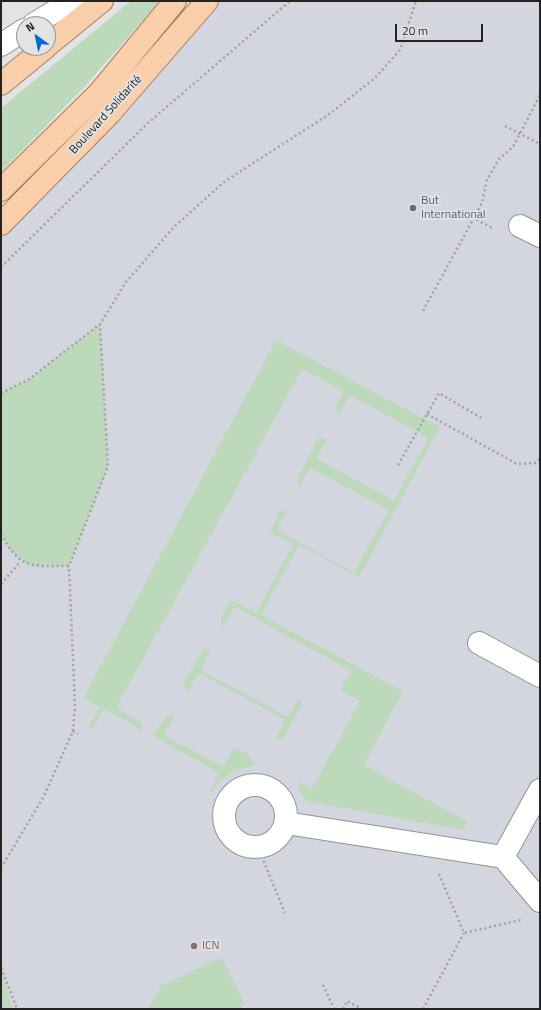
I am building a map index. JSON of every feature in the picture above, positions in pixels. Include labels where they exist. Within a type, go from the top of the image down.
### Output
[{"type":"main road","points":[[56,38],[102,1]]},
{"type":"main road","name":"Boulevard Solidarité","points":[[1,190],[100,92],[175,1]]},
{"type":"main road","name":"Boulevard Solidarité","points":[[1,224],[110,113],[207,1]]},
{"type":"main road","points":[[1,84],[35,56]]},
{"type":"street","points":[[47,16],[72,1]]},
{"type":"street","points":[[1,45],[16,35]]},
{"type":"street","points":[[520,226],[540,236]]},
{"type":"street","points":[[479,643],[540,676]]},
{"type":"street","points":[[249,785],[267,787],[279,796],[286,809],[286,823],[276,840],[258,847],[243,845],[232,837],[224,824],[224,810],[233,794],[249,785]]},
{"type":"street","points":[[503,858],[540,790]]},
{"type":"street","points":[[286,823],[503,858],[540,901]]},
{"type":"path","points":[[1,267],[148,123],[290,1]]},
{"type":"path","points":[[1,393],[28,380],[100,324],[126,282],[173,228],[224,182],[331,113],[375,78],[400,50],[416,1]]},
{"type":"path","points":[[423,311],[475,218],[482,203],[487,180],[499,159],[513,147],[540,95]]},
{"type":"path","points":[[505,126],[540,144]]},
{"type":"path","points":[[459,210],[500,232]]},
{"type":"path","points":[[1,868],[44,796],[73,731],[75,707],[68,566],[108,466],[100,324]]},
{"type":"path","points":[[398,465],[439,393],[483,419]]},
{"type":"path","points":[[427,414],[517,464],[534,463],[540,459]]},
{"type":"path","points":[[1,534],[9,548],[20,562],[40,566],[68,566]]},
{"type":"path","points":[[1,584],[20,562]]},
{"type":"path","points":[[73,731],[78,734]]},
{"type":"path","points":[[258,847],[285,913]]},
{"type":"path","points":[[443,848],[439,873],[464,933]]},
{"type":"path","points":[[423,1009],[464,933],[524,919]]},
{"type":"path","points":[[1,968],[17,1009]]},
{"type":"path","points":[[323,985],[334,1009]]},
{"type":"path","points":[[343,1009],[348,1001],[362,1009]]},
{"type":"shaded area","points":[[207,1],[540,1],[540,1009],[1,1009],[1,224]]},
{"type":"green space","points":[[131,1],[160,1],[84,87],[1,172],[1,108]]},
{"type":"green space","points":[[100,324],[108,466],[69,566],[28,564],[15,554],[1,534],[1,393],[28,380]]},
{"type":"green space","points":[[276,340],[440,427],[359,577],[299,545],[261,615],[403,691],[364,765],[468,822],[463,830],[306,801],[299,790],[299,782],[312,788],[360,701],[340,690],[351,671],[235,607],[223,626],[221,623],[221,618],[230,601],[256,613],[293,544],[273,534],[271,530],[279,512],[283,510],[287,511],[277,530],[354,572],[389,510],[310,468],[300,486],[297,483],[297,479],[318,439],[323,437],[327,439],[316,458],[394,501],[428,438],[350,395],[339,415],[336,407],[344,392],[302,369],[116,708],[139,721],[143,726],[142,730],[104,709],[93,728],[89,726],[100,707],[84,697]]},
{"type":"green space","points":[[211,649],[201,670],[288,717],[298,698],[301,701],[302,705],[282,739],[275,740],[285,720],[198,673],[187,693],[184,683],[202,651]]},
{"type":"green space","points":[[168,715],[175,716],[164,735],[223,767],[234,748],[250,756],[254,765],[235,771],[224,777],[212,792],[210,791],[219,773],[152,735]]},
{"type":"green space","points":[[222,957],[245,1005],[237,1009],[150,1009],[150,1005],[161,986]]},
{"type":"green space","points":[[1,972],[13,1009],[1,1009]]},
{"type":"place","name":"But International","points":[[413,208]]},
{"type":"place","name":"ICN","points":[[194,946]]}]
